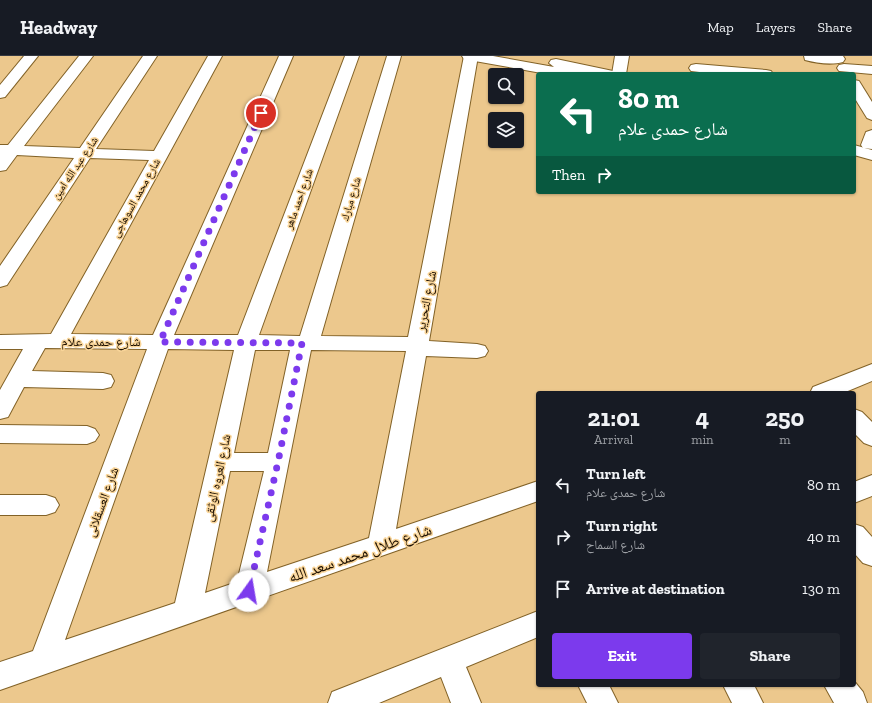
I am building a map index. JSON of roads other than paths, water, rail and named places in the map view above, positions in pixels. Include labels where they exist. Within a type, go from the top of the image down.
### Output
[{"type":"street","points":[[0,94],[32,56]]},
{"type":"street","points":[[0,166],[6,151],[86,56]]},
{"type":"street","name":"شارع عبد الله امين","points":[[0,281],[150,56]]},
{"type":"street","name":"شارع محمد السوهاجى","points":[[0,412],[18,379],[48,341],[160,156],[216,56]]},
{"type":"street","name":"شارع العسقلانى","points":[[43,662],[160,342],[286,56]]},
{"type":"street","name":"شارع احمد ماهر","points":[[246,342],[352,56]]},
{"type":"street","name":"شارع مبارك","points":[[249,591],[305,343],[394,56]]},
{"type":"street","points":[[471,56],[560,72]]},
{"type":"street","name":"شارع التحرير","points":[[380,546],[471,56]]},
{"type":"street","points":[[522,56],[598,72]]},
{"type":"street","points":[[619,72],[622,56]]},
{"type":"street","points":[[810,60],[872,70]]},
{"type":"street","points":[[695,66],[748,72]]},
{"type":"street","points":[[861,89],[872,115]]},
{"type":"street","points":[[6,151],[160,156]]},
{"type":"street","name":"شارع حمدى علام","points":[[0,342],[305,343],[418,346],[477,351]]},
{"type":"street","name":"شارع العروه الوثقى","points":[[187,613],[246,342]]},
{"type":"street","points":[[828,391],[872,372]]},
{"type":"street","points":[[18,379],[103,381]]},
{"type":"street","points":[[856,420],[872,437]]},
{"type":"street","points":[[0,434],[87,434]]},
{"type":"street","points":[[221,462],[278,462]]},
{"type":"street","points":[[856,492],[872,485]]},
{"type":"street","name":"شارع طلال محمد سعد الله","points":[[0,676],[187,613],[536,492]]},
{"type":"street","points":[[0,505],[46,506]]},
{"type":"street","points":[[856,537],[872,555]]},
{"type":"street","points":[[344,703],[536,625]]},
{"type":"street","points":[[449,660],[466,703]]},
{"type":"street","points":[[594,687],[603,703]]},
{"type":"street","points":[[739,687],[748,703]]},
{"type":"street","points":[[840,687],[852,703]]}]
